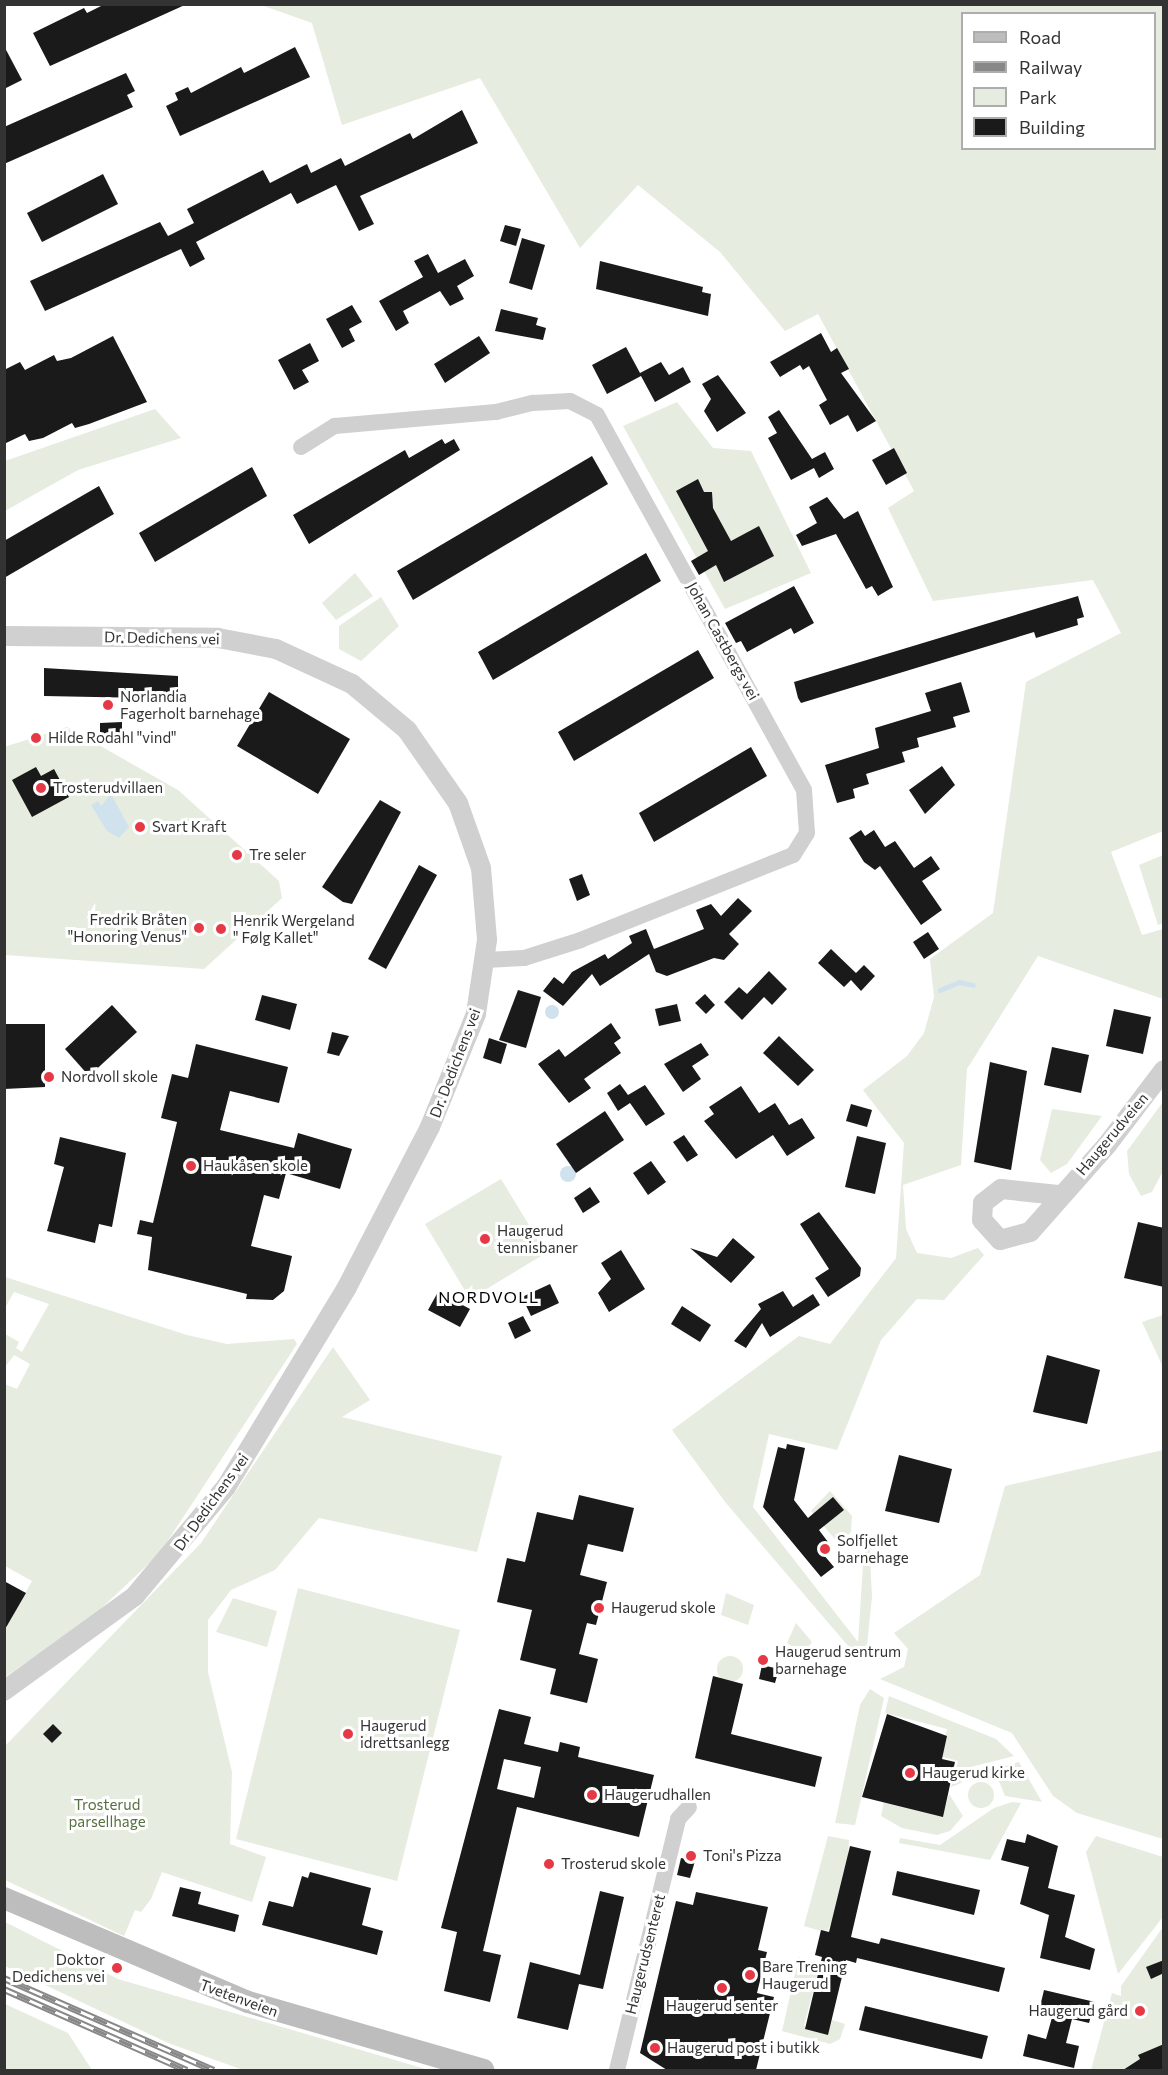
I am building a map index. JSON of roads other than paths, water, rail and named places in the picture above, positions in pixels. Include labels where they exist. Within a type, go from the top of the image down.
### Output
[{"type":"main road","name":"Tvetenveien","points":[[4,1898],[248,2002],[483,2070]]},
{"type":"street","name":"Johan Castbergs vei","points":[[301,447],[335,426],[496,412],[533,403],[570,401],[597,415],[804,790],[807,833],[793,855],[581,940],[524,958],[486,960]]},
{"type":"street","name":"Dr. Dedichens vei","points":[[4,636],[218,638],[276,649],[352,684],[407,730],[458,803],[485,887],[486,960],[468,1035],[413,1163],[346,1289],[226,1487],[135,1596],[4,1691]]},
{"type":"street","name":"Haugerudveien","points":[[1058,1195],[1107,1145],[1164,1070]]},
{"type":"street","name":"Haugerudsenteret","points":[[617,2070],[678,1819],[689,1807]]},
{"type":"water","points":[[111,794],[129,827],[119,838],[107,831],[91,805],[98,801],[101,806]]},
{"type":"water","points":[[549,1005],[555,1005],[559,1012],[555,1019],[549,1019],[545,1015],[545,1009]]},
{"type":"water","points":[[568,1166],[574,1168],[576,1174],[574,1180],[568,1182],[562,1180],[560,1174],[562,1168]]},
{"type":"waterway","points":[[940,990],[959,982],[973,985]]},
{"type":"railway","points":[[4,1978],[214,2070]]},
{"type":"railway","points":[[4,1989],[187,2070]]},
{"type":"place","name":"Norlandia Fagerholt barnehage","points":[[108,705]]},
{"type":"place","name":"Hilde Rodahl \"vind\"","points":[[36,738]]},
{"type":"place","name":"Trosterudvillaen","points":[[41,788]]},
{"type":"place","name":"Svart Kraft","points":[[140,827]]},
{"type":"place","name":"Tre seler","points":[[237,855]]},
{"type":"place","name":"Fredrik Bråten \"Honoring Venus\"","points":[[199,928]]},
{"type":"place","name":"Henrik Wergeland \" Følg Kallet\"","points":[[221,929]]},
{"type":"place","name":"Nordvoll skole","points":[[49,1077]]},
{"type":"place","name":"Haukåsen skole","points":[[191,1166]]},
{"type":"place","name":"Haugerud tennisbaner","points":[[485,1239]]},
{"type":"place","name":"Solfjellet barnehage","points":[[825,1549]]},
{"type":"place","name":"Haugerud skole","points":[[599,1608]]},
{"type":"place","name":"Haugerud sentrum barnehage","points":[[763,1660]]},
{"type":"place","name":"Haugerud idrettsanlegg","points":[[348,1734]]},
{"type":"place","name":"Haugerud kirke","points":[[910,1773]]},
{"type":"place","name":"Haugerudhallen","points":[[592,1795]]},
{"type":"place","name":"Toni's Pizza","points":[[691,1856]]},
{"type":"place","name":"Trosterud skole","points":[[549,1864]]},
{"type":"place","name":"Doktor Dedichens vei","points":[[117,1968]]},
{"type":"place","name":"Bare Trening Haugerud","points":[[750,1975]]},
{"type":"place","name":"Haugerud senter","points":[[722,1988]]},
{"type":"place","name":"Haugerud gård","points":[[1140,2011]]},
{"type":"place","name":"Haugerud post i butikk","points":[[655,2048]]},
{"type":"district","name":"NORDVOLL","points":[[489,1297]]},
{"type":"park label","name":"Trosterud parsellhage","points":[[107,1812]]}]
